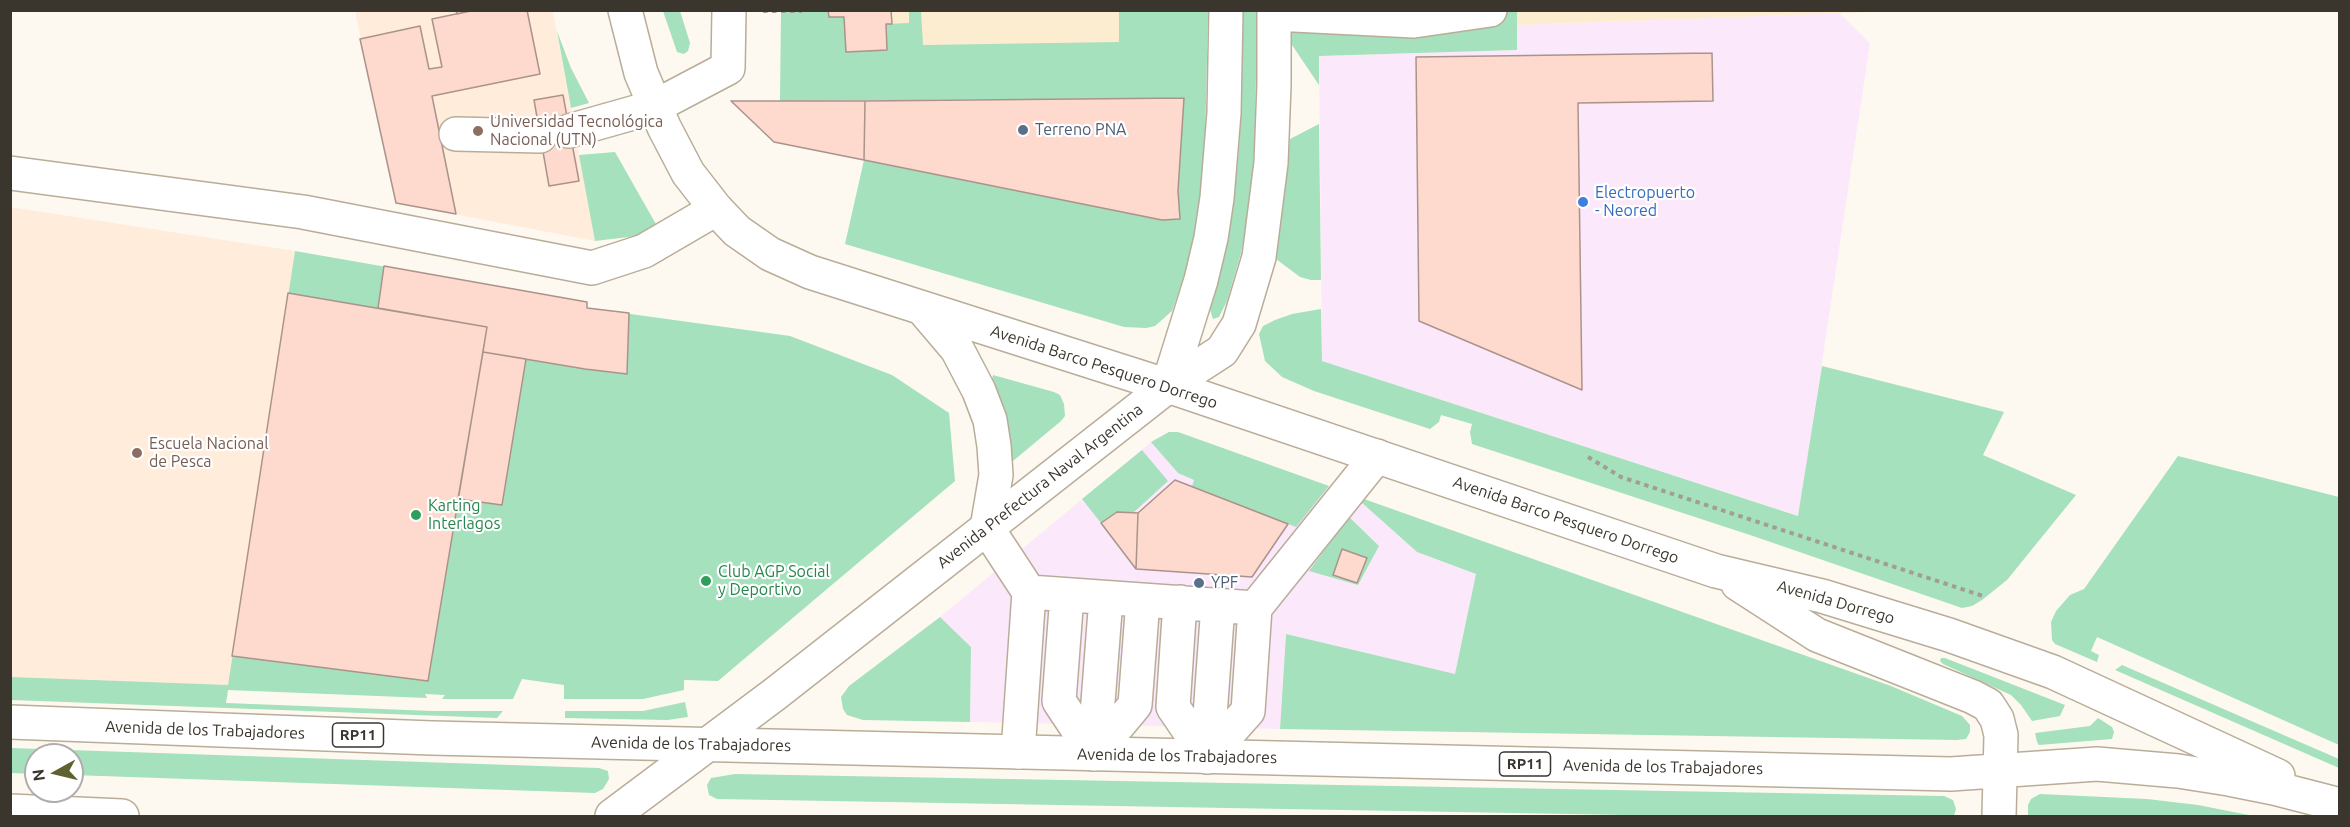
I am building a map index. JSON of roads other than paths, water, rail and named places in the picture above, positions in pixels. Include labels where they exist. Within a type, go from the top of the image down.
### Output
[{"type":"main road","name":"Avenida Barco Pesquero Dorrego","points":[[625,10],[641,73],[654,107],[688,173],[716,209],[737,231],[770,254],[810,272],[1168,386],[1716,571]]},
{"type":"main road","points":[[456,134],[555,133],[654,107],[728,68],[729,10]]},
{"type":"main road","points":[[1168,386],[1202,280],[1211,238],[1224,123],[1226,10]]},
{"type":"main road","points":[[1274,12],[1413,21],[1490,10]]},
{"type":"main road","name":"Avenida Prefectura Naval Argentina","points":[[612,816],[775,694],[1168,386],[1222,351],[1239,324],[1259,257],[1271,163],[1274,12]]},
{"type":"main road","points":[[10,173],[303,212],[592,268],[644,251],[716,209]]},
{"type":"main road","points":[[923,309],[957,350],[979,391],[990,420],[996,475],[987,528],[1029,592],[1018,752]]},
{"type":"main road","points":[[1207,757],[1248,711],[1255,608],[1377,456]]},
{"type":"main road","name":"Avenida Dorrego","points":[[1716,571],[1817,634],[1988,705],[1997,719],[2001,735],[1999,816]]},
{"type":"main road","name":"Avenida Dorrego","points":[[1716,571],[1833,599],[1949,634],[2053,672],[2340,805]]},
{"type":"main road","points":[[1029,592],[1255,608]]},
{"type":"main road","points":[[1067,595],[1059,701],[1094,754]]},
{"type":"main road","points":[[1094,754],[1106,598]]},
{"type":"main road","points":[[1094,754],[1135,705],[1143,600]]},
{"type":"main road","points":[[1180,602],[1173,707],[1207,757]]},
{"type":"main road","points":[[1207,757],[1218,605]]},
{"type":"main road","name":"Avenida de los Trabajadores","points":[[10,722],[432,738],[1951,774],[2097,764],[2178,771],[2274,788],[2340,805]]},
{"type":"main road","points":[[10,812],[122,816]]},
{"type":"place","name":"Terreno PNA","points":[[1023,130]]},
{"type":"place","name":"Universidad Tecnológica Nacional (UTN)","points":[[478,131]]},
{"type":"place","name":"Electropuerto - Neored","points":[[1583,202]]},
{"type":"place","name":"Escuela Nacional de Pesca","points":[[137,453]]},
{"type":"place","name":"Karting Interlagos","points":[[416,515]]},
{"type":"place","name":"Club AGP Social y Deportivo","points":[[706,581]]},
{"type":"place","name":"YPF","points":[[1199,583]]}]
